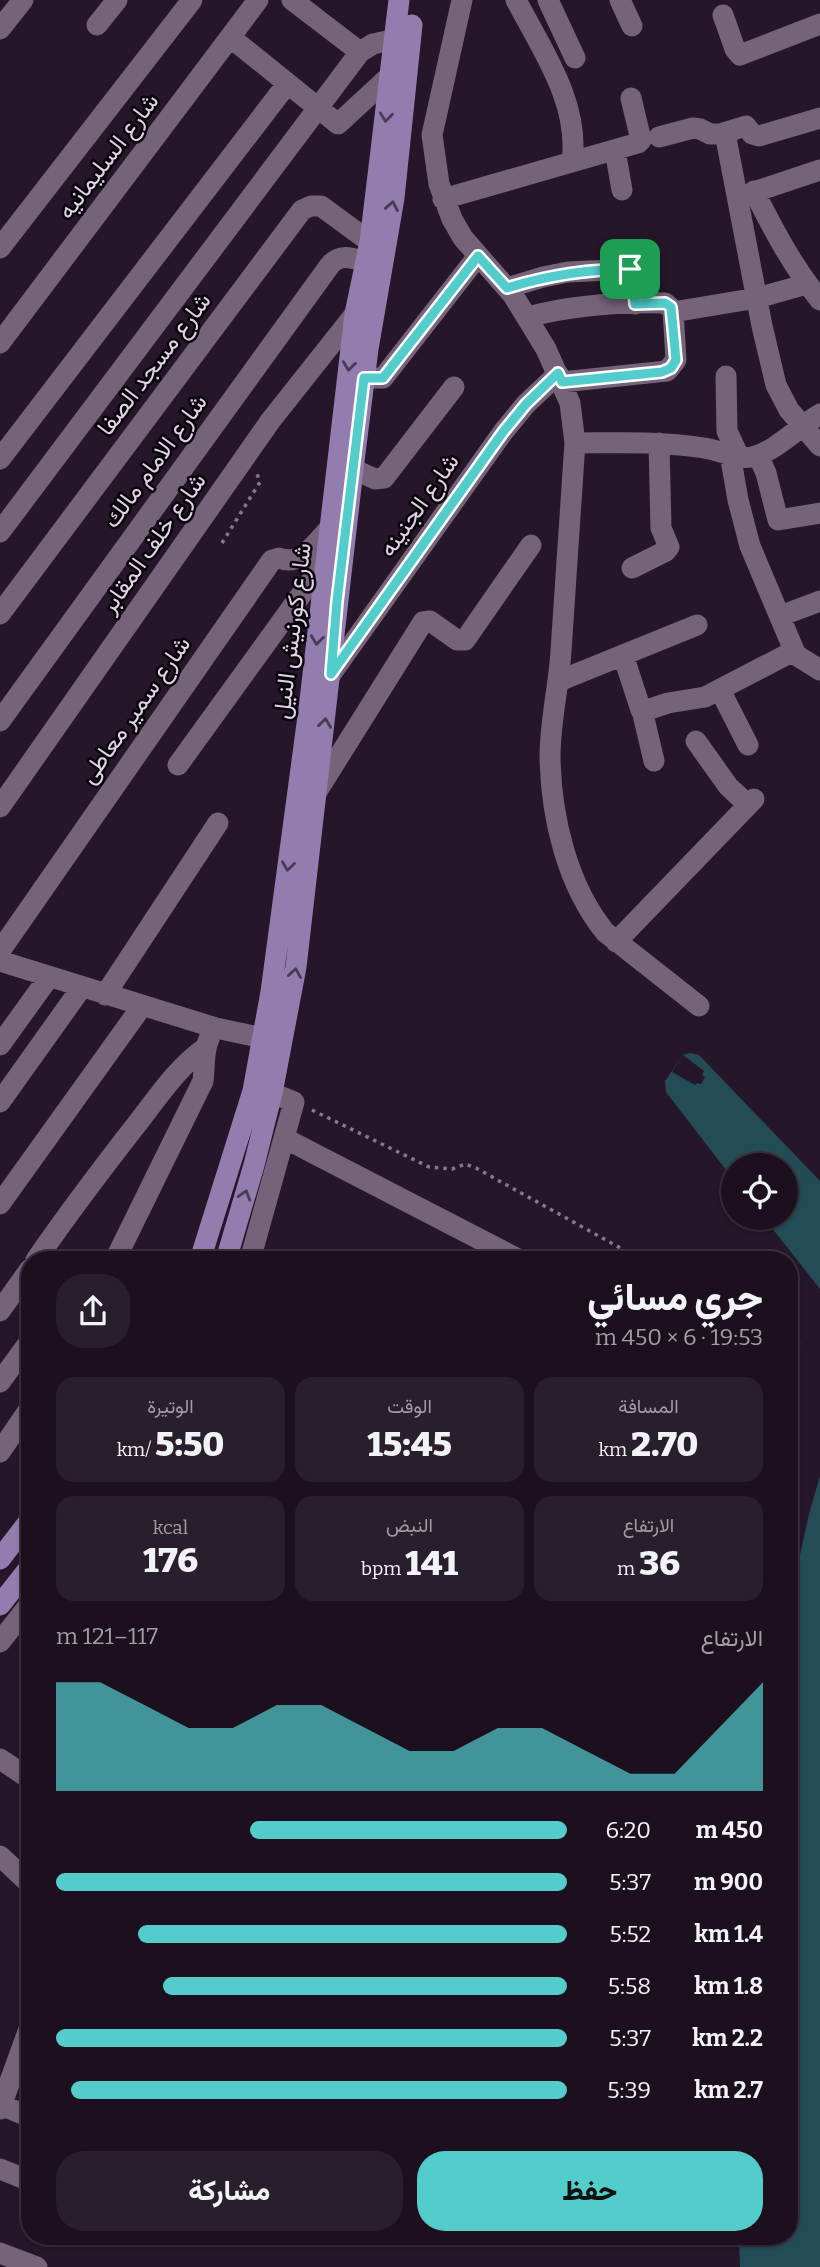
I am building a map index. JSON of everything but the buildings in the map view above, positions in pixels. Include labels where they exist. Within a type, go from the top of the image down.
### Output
[{"type":"main road","name":"شارع كورنيش النيل","points":[[205,1251],[253,1091],[263,1038],[308,722],[355,314],[368,252],[399,0]]},
{"type":"main road","name":"شارع كورنيش النيل","points":[[229,1251],[272,1093],[296,967],[364,378],[394,198],[414,0]]},
{"type":"main road","points":[[0,1559],[21,1532]]},
{"type":"main road","points":[[0,1605],[21,1578]]},
{"type":"street","points":[[0,29],[23,0]]},
{"type":"street","points":[[97,25],[117,0]]},
{"type":"street","points":[[0,248],[192,0]]},
{"type":"street","name":"شارع السليمانيه","points":[[0,343],[258,0]]},
{"type":"street","points":[[292,0],[359,52]]},
{"type":"street","points":[[462,0],[432,135],[443,199],[452,219],[478,256],[507,288],[528,317],[570,403],[575,443],[550,756],[557,823],[573,874],[593,916],[605,932],[699,1006]]},
{"type":"street","points":[[516,0],[554,73],[570,113],[573,132],[572,162]]},
{"type":"street","points":[[548,0],[575,58]]},
{"type":"street","points":[[620,0],[632,26]]},
{"type":"street","points":[[723,15],[735,49],[740,55],[820,24]]},
{"type":"street","points":[[230,37],[339,124],[391,75]]},
{"type":"street","points":[[0,533],[359,52],[373,44],[396,39]]},
{"type":"street","points":[[0,459],[287,84]]},
{"type":"street","points":[[443,199],[637,144],[641,140],[631,98]]},
{"type":"street","points":[[659,137],[693,128],[715,135],[746,126],[752,134],[759,136],[820,118]]},
{"type":"street","points":[[725,133],[746,195],[757,298],[776,385],[789,410],[812,419]]},
{"type":"street","points":[[615,150],[622,190]]},
{"type":"street","points":[[746,195],[820,170]]},
{"type":"street","points":[[673,310],[814,292],[746,195]]},
{"type":"street","name":"شارع مسجد الصفا","points":[[0,614],[302,210],[321,206],[368,252]]},
{"type":"street","name":"شارع الامام مالك","points":[[0,721],[330,265],[340,257],[368,252]]},
{"type":"street","points":[[364,378],[383,378],[478,256]]},
{"type":"street","points":[[507,288],[568,272],[631,268],[634,270],[635,304]]},
{"type":"street","points":[[528,317],[575,306],[665,303],[673,310],[676,360],[667,371],[560,378]]},
{"type":"street","name":"شارع خلف المقابر","points":[[0,807],[271,420],[355,314]]},
{"type":"street","points":[[726,376],[727,431],[742,456],[738,500],[750,546],[796,655],[820,670]]},
{"type":"street","name":"شارع الجنينه","points":[[331,674],[503,432],[526,404],[560,378]]},
{"type":"street","points":[[353,469],[375,479],[384,478],[454,387]]},
{"type":"street","points":[[812,419],[820,446]]},
{"type":"street","points":[[742,456],[812,419]]},
{"type":"street","points":[[575,443],[659,443],[706,448],[742,456],[766,473],[778,520],[820,513]]},
{"type":"street","points":[[632,568],[669,547],[661,528],[659,443]]},
{"type":"street","name":"شارع سمير معاطى","points":[[0,951],[272,560],[279,558],[288,562],[299,559],[330,528]]},
{"type":"street","points":[[316,793],[423,622],[430,621],[457,640],[465,640],[531,545]]},
{"type":"street","points":[[178,765],[327,559]]},
{"type":"street","points":[[780,616],[820,601]]},
{"type":"street","points":[[557,690],[623,655],[697,625]]},
{"type":"street","points":[[623,655],[642,710],[654,761]]},
{"type":"street","points":[[642,710],[705,697],[785,656],[796,655]]},
{"type":"street","points":[[720,690],[748,746]]},
{"type":"street","points":[[616,942],[751,802],[728,786],[696,741]]},
{"type":"street","points":[[105,995],[218,823]]},
{"type":"street","points":[[0,961],[216,1028],[263,1038]]},
{"type":"street","points":[[0,1045],[49,977]]},
{"type":"street","points":[[0,1102],[82,987]]},
{"type":"street","points":[[0,1205],[142,1006]]},
{"type":"street","points":[[42,1251],[86,1189],[173,1077],[205,1048],[216,1028]]},
{"type":"street","points":[[119,1251],[203,1081],[205,1048]]},
{"type":"street","points":[[253,1251],[294,1102],[272,1093]]},
{"type":"street","points":[[284,1138],[503,1251]]},
{"type":"street","points":[[0,1311],[21,1282]]},
{"type":"street","points":[[0,1382],[21,1353]]},
{"type":"street","points":[[0,1452],[21,1421]]},
{"type":"street","points":[[0,1642],[21,1615]]},
{"type":"street","points":[[0,1759],[21,1773]]},
{"type":"street","points":[[0,1856],[21,1876]]},
{"type":"street","points":[[21,2076],[1,2107],[21,2114]]},
{"type":"street","points":[[0,2169],[21,2177]]},
{"type":"street","points":[[0,2252],[37,2267]]},
{"type":"path","points":[[222,543],[260,480],[259,475],[241,464]]},
{"type":"path","points":[[294,1102],[429,1167],[452,1169],[465,1164],[476,1168],[626,1251]]},
{"type":"path","points":[[798,1345],[803,1348]]},
{"type":"shaded area","points":[[683,1055],[699,1055],[793,1153],[721,1153],[721,1163],[666,1092],[665,1081]]},
{"type":"shaded area","points":[[798,1158],[820,1181],[820,1289],[798,1261],[798,1251],[790,1251],[773,1230],[798,1230]]},
{"type":"shaded area","points":[[820,1476],[820,2267],[740,2267],[739,2245],[798,2245],[798,1564]]},
{"type":"pier","points":[[683,1055],[704,1071],[702,1075],[705,1077],[701,1084],[695,1085],[672,1072]]},
{"type":"route","points":[[478,256],[507,288],[568,272],[630,269],[634,270],[635,304],[665,303],[673,310],[674,364],[662,372],[562,382],[558,373],[515,415],[331,674],[337,601],[364,378],[383,378],[478,256]]}]
